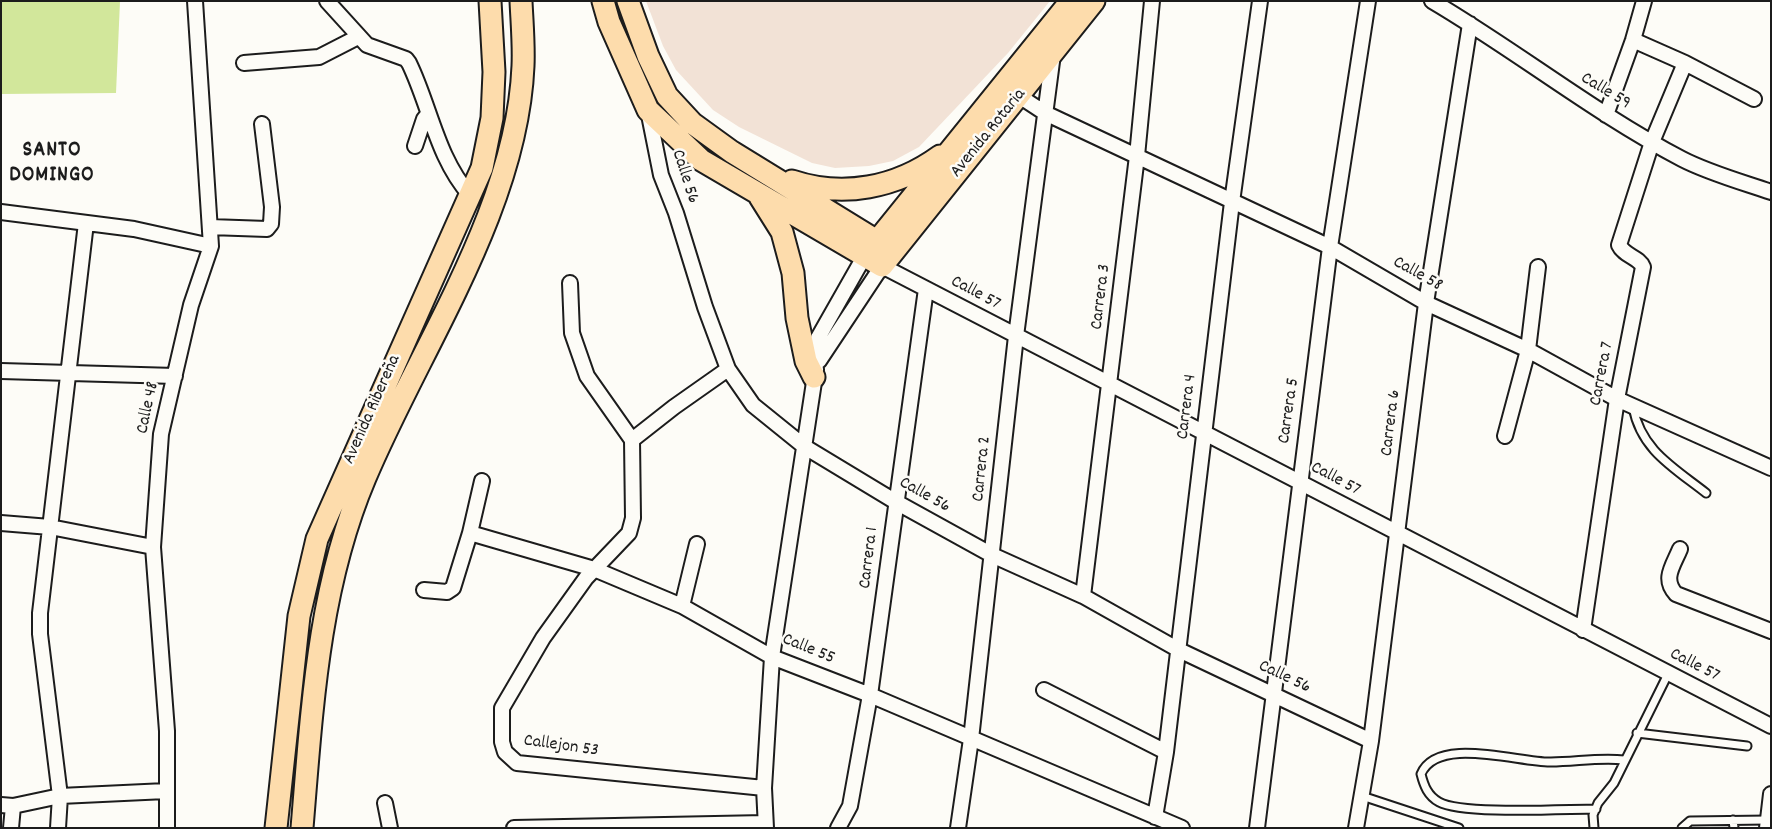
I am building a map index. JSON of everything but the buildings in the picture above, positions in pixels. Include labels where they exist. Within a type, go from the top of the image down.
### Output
[{"type":"main road","name":"Avenida Ribereña","points":[[276,828],[299,616],[317,539],[482,168],[492,118],[494,72],[490,1]]},
{"type":"main road","name":"Avenida Ribereña","points":[[302,828],[322,629],[335,564],[364,479],[463,272],[489,214],[508,158],[517,115],[523,67],[521,1]]},
{"type":"main road","points":[[603,1],[609,22],[648,110],[701,160],[758,193],[879,254]]},
{"type":"main road","points":[[628,1],[648,56],[667,96],[692,123],[879,254]]},
{"type":"main road","name":"Avenida Rotaria","points":[[879,254],[1012,91],[1072,1]]},
{"type":"main road","name":"Avenida Rotaria","points":[[879,254],[965,134],[1053,54],[1094,1]]},
{"type":"main road","points":[[761,170],[806,185],[829,189],[854,190],[876,186],[899,178],[928,164],[965,134]]},
{"type":"main road","points":[[758,193],[782,232],[793,273],[797,318],[806,361],[816,369]]},
{"type":"street","name":"Calle 48","points":[[167,828],[167,730],[153,547],[161,434],[191,305],[211,246],[195,1]]},
{"type":"street","points":[[327,1],[367,45],[406,59],[409,63],[423,90],[428,114],[452,170],[470,195]]},
{"type":"street","name":"Carrera 3","points":[[1083,596],[1137,156],[1152,1]]},
{"type":"street","name":"Carrera 4","points":[[1155,817],[1166,752],[1232,202],[1260,1]]},
{"type":"street","name":"Carrera 5","points":[[1257,828],[1330,247],[1368,1]]},
{"type":"street","name":"Calle 59","points":[[1432,1],[1470,24],[1571,93],[1683,160],[1771,192]]},
{"type":"street","points":[[1606,115],[1634,40],[1644,1]]},
{"type":"street","name":"Carrera 6","points":[[1356,828],[1371,741],[1426,303],[1470,24]]},
{"type":"street","points":[[244,63],[319,57],[358,37]]},
{"type":"street","points":[[1634,40],[1685,63],[1754,99]]},
{"type":"street","name":"Carrera 2","points":[[958,828],[971,739],[1016,336],[1053,54]]},
{"type":"street","points":[[1652,142],[1685,63]]},
{"type":"street","name":"Calle 58","points":[[1012,91],[1045,113],[1330,247],[1426,303],[1528,350],[1617,399],[1771,468]]},
{"type":"street","name":"Calle 56","points":[[648,110],[661,175],[676,213],[705,307],[728,369],[753,405],[805,447],[896,502],[992,555],[1083,596],[1178,650],[1371,741]]},
{"type":"street","points":[[415,146],[422,122],[428,114]]},
{"type":"street","points":[[210,228],[267,228],[271,224],[272,207],[262,124]]},
{"type":"street","name":"Carrera 7","points":[[1583,630],[1617,399],[1643,267],[1640,262],[1621,250],[1619,246],[1652,142]]},
{"type":"street","points":[[1,212],[134,229],[211,246]]},
{"type":"street","points":[[58,828],[60,796],[40,634],[50,527],[86,223]]},
{"type":"street","points":[[514,828],[766,825],[764,788],[772,657],[805,447],[816,369],[818,338],[879,254]]},
{"type":"street","points":[[816,369],[879,254]]},
{"type":"street","name":"Calle 57","points":[[879,254],[926,289],[1771,726]]},
{"type":"street","points":[[1505,436],[1528,350],[1538,267]]},
{"type":"street","points":[[570,283],[572,334],[587,376],[632,440],[674,407],[728,369]]},
{"type":"street","name":"Carrera 1","points":[[838,828],[850,806],[870,695],[926,289]]},
{"type":"street","points":[[1,371],[68,371],[175,376]]},
{"type":"street","name":"Callejon 53","points":[[632,440],[633,518],[629,533],[594,569],[543,638],[502,708],[502,742],[505,752],[517,763],[764,788]]},
{"type":"street","points":[[424,590],[447,592],[453,588],[470,533],[482,481]]},
{"type":"street","points":[[1,523],[50,527],[153,547]]},
{"type":"street","name":"Calle 55","points":[[470,533],[594,569],[682,606],[772,657],[870,695],[1182,828]]},
{"type":"street","points":[[682,606],[697,544]]},
{"type":"street","points":[[1680,549],[1668,581],[1676,594],[1771,631]]},
{"type":"street","points":[[1044,690],[1166,752]]},
{"type":"street","points":[[12,828],[7,805],[60,796],[166,791]]},
{"type":"street","points":[[1768,823],[1771,794]]},
{"type":"street","points":[[385,803],[390,828]]},
{"type":"lane","points":[[1633,406],[1636,425],[1652,450],[1706,493]]},
{"type":"lane","points":[[1594,828],[1593,815],[1614,782],[1668,674]]},
{"type":"lane","points":[[1637,733],[1747,746]]},
{"type":"lane","points":[[1596,809],[1453,807],[1439,803],[1430,795],[1424,786],[1422,774],[1429,762],[1441,756],[1480,753],[1549,762],[1624,760]]},
{"type":"lane","points":[[1362,796],[1459,828]]},
{"type":"lane","points":[[1682,828],[1690,821],[1733,824],[1768,823]]},
{"type":"shaded area","points":[[646,1],[1050,1],[1008,53],[919,147],[893,161],[869,166],[835,168],[812,163],[739,127],[713,110],[676,70],[663,46]]},
{"type":"green space","points":[[1,1],[120,1],[116,93],[1,94]]},
{"type":"district","name":"SANTO DOMINGO","points":[[52,164]]}]
